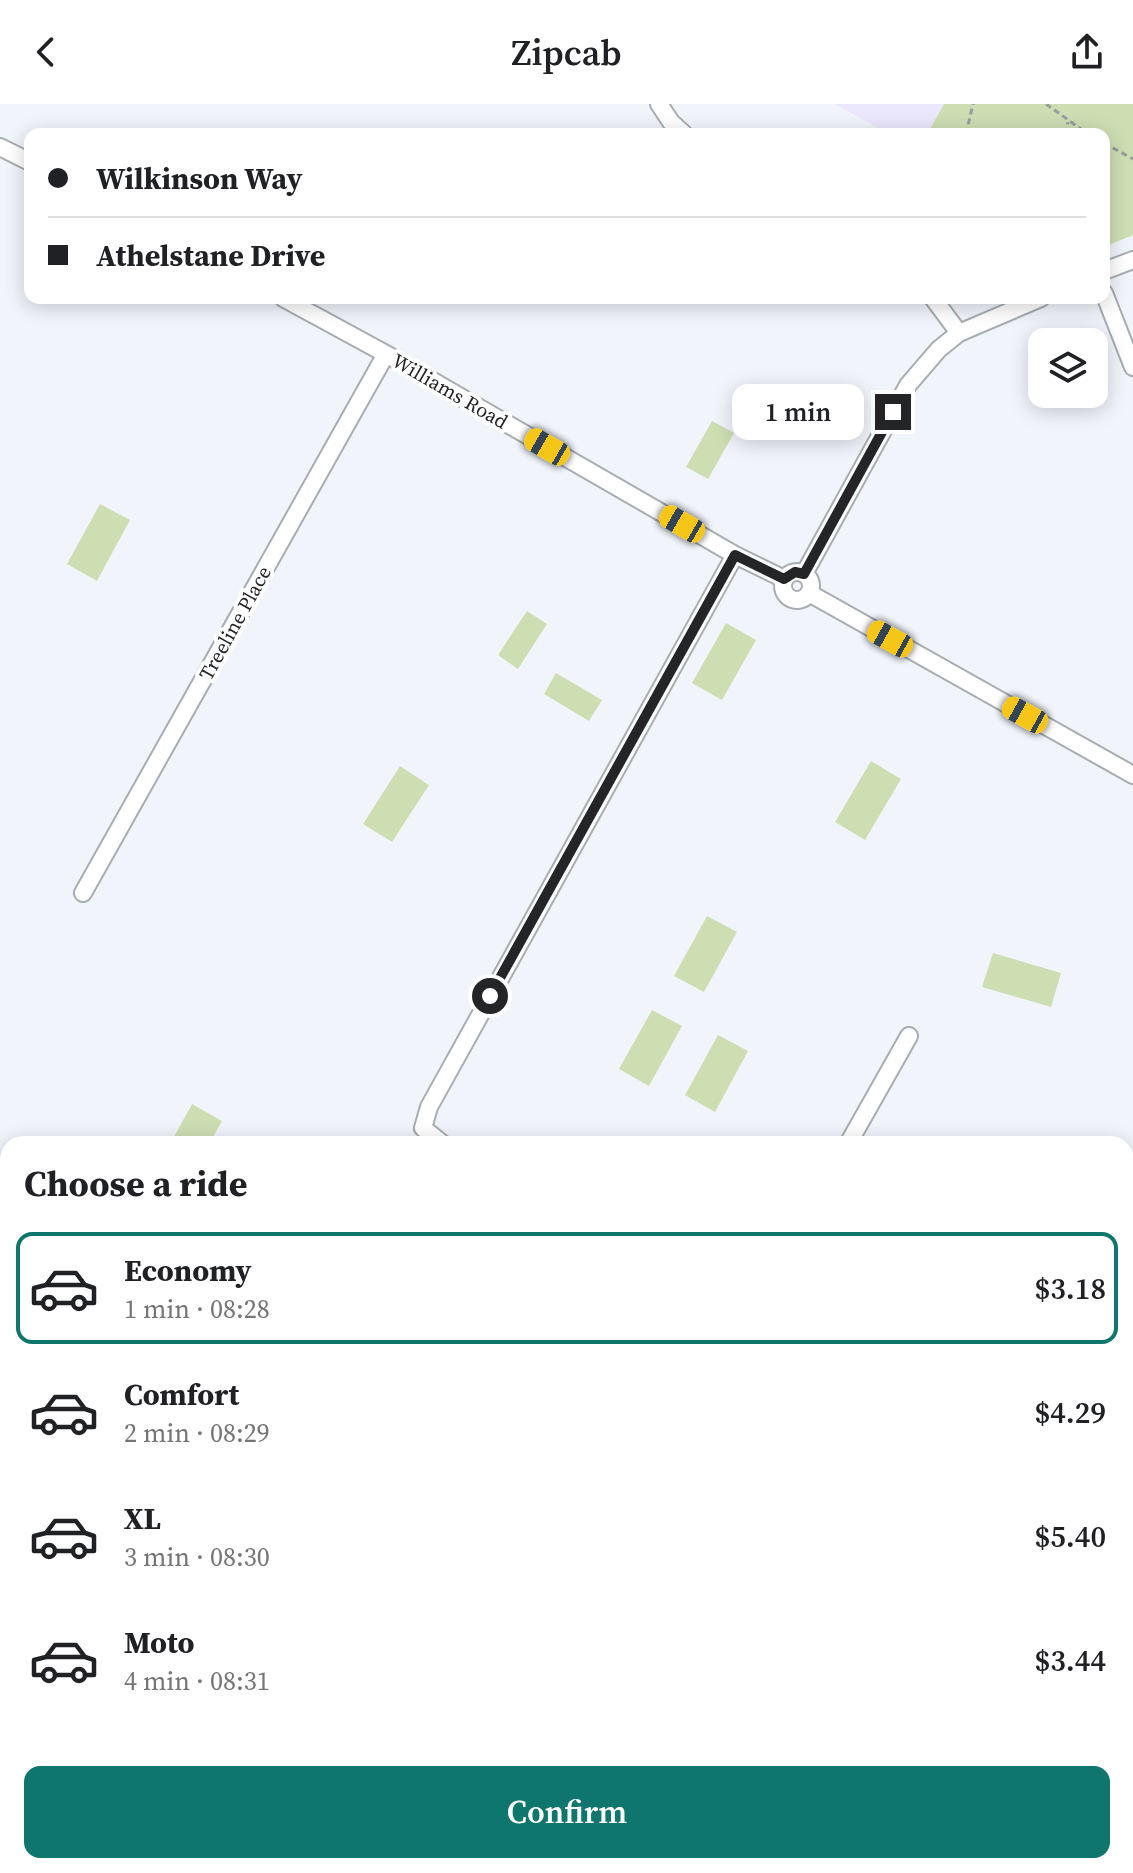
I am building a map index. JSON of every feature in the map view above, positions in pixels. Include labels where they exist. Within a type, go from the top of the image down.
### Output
[{"type":"street","points":[[659,104],[678,128]]},
{"type":"street","points":[[0,147],[24,159]]},
{"type":"street","points":[[1110,269],[1133,260]]},
{"type":"street","name":"Williams Road","points":[[294,304],[735,555],[784,579]]},
{"type":"street","points":[[937,304],[959,333]]},
{"type":"street","points":[[804,574],[908,385],[939,349],[959,333],[1027,304]]},
{"type":"street","points":[[1108,304],[1133,367]]},
{"type":"street","name":"Treeline Place","points":[[83,893],[386,354]]},
{"type":"street","points":[[433,1136],[423,1128],[429,1107],[735,555]]},
{"type":"street","points":[[795,572],[804,574],[811,585],[809,593],[802,600],[788,597],[783,589],[784,579],[795,572]]},
{"type":"street","points":[[809,593],[1133,775]]},
{"type":"street","points":[[853,1136],[909,1036]]},
{"type":"path","points":[[967,128],[973,104]]},
{"type":"path","points":[[1046,104],[1078,128]]},
{"type":"path","points":[[1066,128],[1068,122]]},
{"type":"path","points":[[1110,146],[1133,159]]},
{"type":"shaded area","points":[[835,104],[944,104],[930,128],[878,128]]},
{"type":"green space","points":[[944,104],[1133,104],[1133,235],[1110,245],[1110,128],[930,128]]},
{"type":"green space","points":[[712,421],[734,433],[708,479],[686,467]]},
{"type":"green space","points":[[100,504],[130,520],[97,581],[67,564]]},
{"type":"green space","points":[[527,611],[547,624],[518,669],[498,655]]},
{"type":"green space","points":[[726,623],[756,640],[722,700],[692,683]]},
{"type":"green space","points":[[556,673],[602,700],[589,721],[544,694]]},
{"type":"green space","points":[[871,761],[901,779],[865,840],[835,822]]},
{"type":"green space","points":[[400,766],[429,785],[392,842],[363,824]]},
{"type":"green space","points":[[707,916],[737,932],[704,992],[674,976]]},
{"type":"green space","points":[[993,953],[1061,973],[1051,1007],[982,987]]},
{"type":"green space","points":[[652,1010],[682,1026],[649,1086],[619,1069]]},
{"type":"green space","points":[[718,1035],[748,1051],[715,1112],[685,1095]]},
{"type":"green space","points":[[192,1104],[222,1121],[214,1136],[174,1136]]},
{"type":"route","points":[[490,996],[735,555],[784,579],[795,572],[804,574],[893,412]]}]
